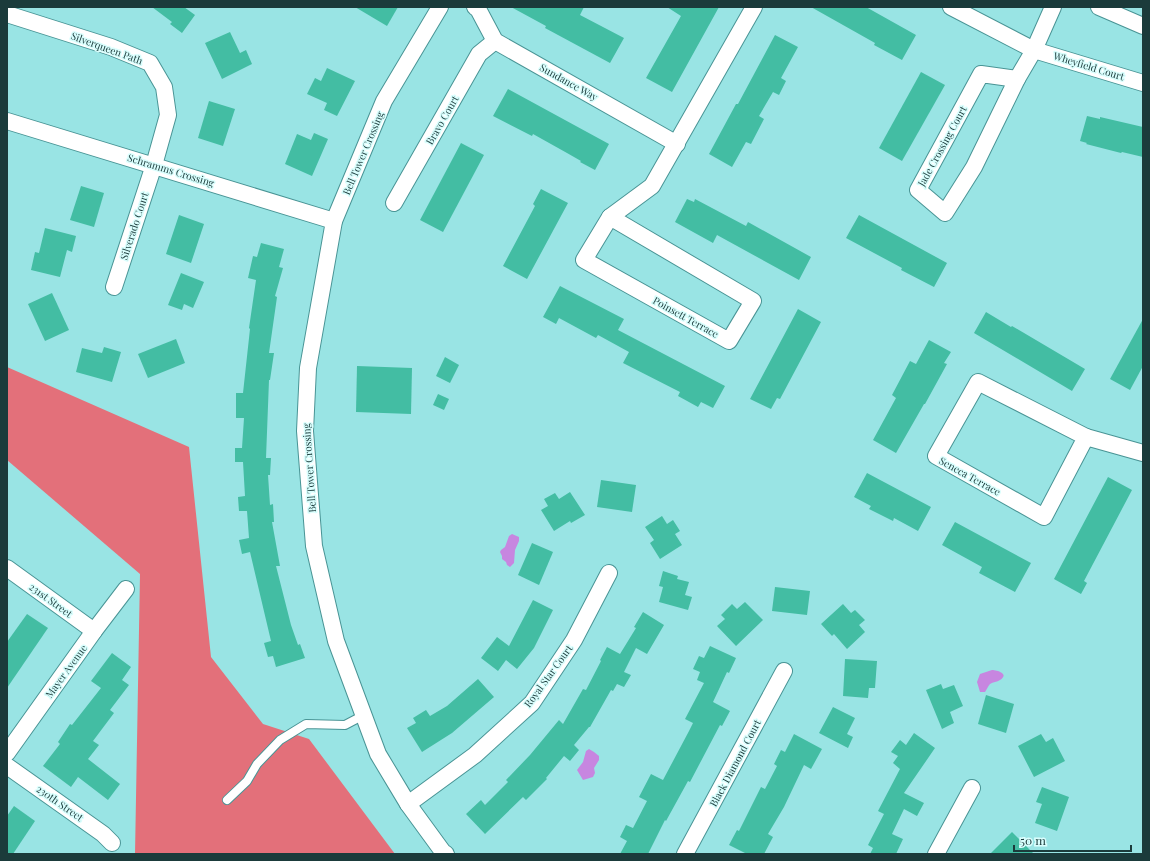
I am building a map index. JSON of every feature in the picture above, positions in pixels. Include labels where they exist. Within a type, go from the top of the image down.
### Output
[{"type":"street","name":"Bell Tower Crossing","points":[[440,7],[384,101],[334,221],[308,368],[305,431],[314,546],[336,641],[378,754],[408,804],[446,854]]},
{"type":"street","points":[[475,7],[478,9],[495,41]]},
{"type":"street","name":"Poinsett Terrace","points":[[610,217],[753,301],[729,341],[584,260],[610,217],[652,186],[754,7]]},
{"type":"street","name":"Wheyfield Court","points":[[951,7],[1034,50],[1143,83]]},
{"type":"street","name":"Jade Crossing Court","points":[[1017,79],[981,74],[918,190],[945,213],[974,167],[1017,79],[1034,50],[1053,7]]},
{"type":"street","points":[[1099,7],[1143,26]]},
{"type":"street","name":"Silverqueen Path","points":[[7,14],[111,47],[150,63],[164,87],[168,115],[154,165]]},
{"type":"street","name":"Sundance Way","points":[[495,41],[677,144]]},
{"type":"street","name":"Bravo Court","points":[[394,203],[479,54],[495,41]]},
{"type":"street","name":"Schramms Crossing","points":[[7,121],[334,221]]},
{"type":"street","name":"Silverado Court","points":[[114,287],[154,165]]},
{"type":"street","name":"Seneca Terrace","points":[[1086,436],[1044,517],[936,456],[978,382],[1086,436],[1143,453]]},
{"type":"street","name":"231st Street","points":[[7,568],[94,631]]},
{"type":"street","name":"Royal Star Court","points":[[408,804],[475,755],[532,703],[574,640],[609,574]]},
{"type":"street","name":"Mayer Avenue","points":[[7,753],[94,631],[126,589]]},
{"type":"street","name":"Black Diamond Court","points":[[685,854],[784,671]]},
{"type":"street","name":"230th Street","points":[[7,766],[103,834],[112,843]]},
{"type":"street","points":[[936,854],[972,788]]},
{"type":"lane","points":[[227,800],[247,781],[257,764],[280,740],[306,724],[345,725],[364,715]]},
{"type":"shaded area","points":[[7,367],[189,447],[211,657],[263,724],[309,739],[395,854],[135,854],[140,574],[7,460]]},
{"type":"shaded area","points":[[512,534],[519,537],[519,541],[515,550],[514,563],[510,567],[502,559],[500,552],[505,547],[509,536]]},
{"type":"shaded area","points":[[992,670],[1002,673],[1004,676],[1003,678],[990,684],[985,692],[980,692],[977,682],[980,674]]},
{"type":"shaded area","points":[[589,749],[599,756],[599,760],[594,768],[595,773],[593,777],[583,780],[577,770],[583,762],[586,751]]},
{"type":"building","points":[[152,7],[184,7],[195,15],[182,33],[170,24],[172,22]]},
{"type":"building","points":[[355,7],[398,7],[387,26]]},
{"type":"building","points":[[511,7],[584,7],[580,15],[624,38],[610,63],[545,28],[546,26]]},
{"type":"building","points":[[667,7],[719,7],[672,92],[646,78],[681,16]]},
{"type":"building","points":[[811,7],[866,7],[916,35],[902,60]]},
{"type":"building","points":[[230,32],[240,53],[246,50],[252,64],[222,79],[205,43]]},
{"type":"building","points":[[775,35],[798,47],[781,78],[786,81],[779,95],[773,92],[759,116],[764,119],[751,144],[746,142],[732,167],[709,154]]},
{"type":"building","points":[[327,68],[355,81],[337,116],[324,110],[327,103],[307,94],[315,78],[321,81]]},
{"type":"building","points":[[921,72],[945,85],[902,161],[879,148]]},
{"type":"building","points":[[508,89],[609,144],[595,170],[533,134],[532,136],[493,116]]},
{"type":"building","points":[[209,101],[235,109],[223,146],[198,138]]},
{"type":"building","points":[[1087,116],[1100,119],[1100,117],[1143,127],[1143,157],[1121,153],[1080,141]]},
{"type":"building","points":[[314,133],[328,139],[312,176],[285,164],[297,134],[311,140]]},
{"type":"building","points":[[461,143],[484,155],[443,232],[420,220]]},
{"type":"building","points":[[81,186],[104,193],[94,227],[70,220]]},
{"type":"building","points":[[541,189],[568,203],[527,279],[503,266],[535,206],[533,204]]},
{"type":"building","points":[[687,199],[694,202],[695,199],[746,226],[748,222],[811,257],[799,280],[717,235],[713,243],[675,222]]},
{"type":"building","points":[[179,215],[204,224],[191,263],[166,254]]},
{"type":"building","points":[[859,215],[947,263],[934,287],[901,270],[902,268],[846,238]]},
{"type":"building","points":[[45,228],[76,236],[72,252],[67,250],[60,277],[31,270],[35,252],[39,253]]},
{"type":"building","points":[[261,243],[284,249],[279,267],[283,268],[275,296],[277,297],[269,353],[274,353],[269,380],[266,458],[271,458],[270,475],[268,475],[270,505],[273,504],[274,522],[272,522],[280,566],[276,566],[291,625],[298,645],[300,644],[305,658],[276,667],[273,656],[268,657],[264,643],[271,641],[250,552],[242,554],[239,540],[249,538],[247,511],[239,511],[238,497],[245,496],[243,462],[235,462],[235,448],[242,448],[244,418],[236,418],[236,393],[243,393],[249,328],[256,280],[248,278],[253,256],[257,257]]},
{"type":"building","points":[[181,273],[204,282],[193,308],[184,304],[182,310],[168,305]]},
{"type":"building","points":[[560,286],[624,319],[618,330],[725,386],[713,408],[701,402],[698,407],[678,396],[680,392],[623,363],[629,352],[598,335],[596,338],[559,318],[556,324],[543,317]]},
{"type":"building","points":[[52,293],[69,330],[45,341],[28,304]]},
{"type":"building","points":[[798,309],[821,322],[780,399],[777,398],[771,409],[750,399]]},
{"type":"building","points":[[986,312],[1085,369],[1072,391],[974,333]]},
{"type":"building","points":[[1143,319],[1143,366],[1130,390],[1110,379]]},
{"type":"building","points":[[176,339],[185,363],[148,378],[138,354]]},
{"type":"building","points":[[929,340],[951,352],[944,363],[947,364],[896,453],[873,440],[896,398],[892,395],[910,361],[916,364]]},
{"type":"building","points":[[104,347],[121,352],[112,382],[76,372],[82,348],[102,353]]},
{"type":"building","points":[[445,357],[459,365],[450,383],[436,376]]},
{"type":"building","points":[[357,366],[412,368],[411,414],[356,412]]},
{"type":"building","points":[[438,394],[449,399],[444,410],[433,405]]},
{"type":"building","points":[[867,473],[931,507],[918,531],[894,518],[893,521],[869,509],[871,506],[854,497]]},
{"type":"building","points":[[1108,477],[1132,490],[1084,581],[1087,583],[1081,594],[1054,579]]},
{"type":"building","points":[[601,480],[636,485],[632,512],[597,507]]},
{"type":"building","points":[[570,492],[585,515],[571,523],[570,521],[554,531],[541,510],[548,506],[544,499],[555,493],[559,499]]},
{"type":"building","points":[[662,516],[667,524],[673,520],[680,531],[675,534],[682,545],[660,559],[650,543],[654,540],[645,527]]},
{"type":"building","points":[[955,522],[1031,563],[1015,592],[979,573],[982,567],[942,545]]},
{"type":"building","points":[[532,543],[553,552],[539,585],[518,575]]},
{"type":"building","points":[[663,571],[678,576],[677,579],[689,582],[685,595],[692,597],[688,610],[659,602],[663,587],[659,586]]},
{"type":"building","points":[[775,587],[810,591],[807,615],[772,611]]},
{"type":"building","points":[[533,600],[553,610],[534,648],[517,669],[506,660],[498,671],[481,658],[497,637],[509,646]]},
{"type":"building","points":[[745,602],[763,620],[736,646],[717,626],[725,619],[721,615],[732,604],[737,609]]},
{"type":"building","points":[[843,604],[851,613],[855,610],[865,620],[859,625],[865,632],[847,649],[834,634],[832,636],[821,624]]},
{"type":"building","points":[[643,612],[664,625],[647,654],[636,648],[624,672],[631,675],[624,687],[617,684],[613,691],[611,690],[590,727],[574,745],[579,750],[570,761],[564,756],[546,778],[547,779],[526,800],[523,797],[485,834],[466,814],[481,800],[485,805],[508,782],[506,780],[530,755],[559,720],[563,724],[583,689],[586,690],[607,647],[620,654],[636,628],[634,627]]},
{"type":"building","points":[[27,614],[48,628],[7,688],[7,642]]},
{"type":"building","points":[[710,646],[736,658],[729,673],[727,672],[713,702],[730,711],[722,726],[720,725],[690,782],[688,781],[666,821],[665,820],[648,854],[620,854],[627,841],[620,837],[626,825],[633,828],[647,801],[639,797],[651,774],[663,780],[693,723],[685,719],[704,683],[697,680],[700,672],[693,669],[699,656],[704,658]]},
{"type":"building","points":[[112,653],[131,667],[122,680],[129,685],[110,710],[114,713],[93,741],[99,745],[88,759],[120,784],[108,800],[78,777],[71,787],[43,766],[60,744],[58,742],[70,724],[72,725],[101,688],[91,681]]},
{"type":"building","points":[[845,659],[877,661],[875,688],[869,688],[868,698],[843,696]]},
{"type":"building","points":[[478,679],[494,697],[452,733],[422,752],[407,728],[416,723],[413,718],[426,710],[430,716],[447,706]]},
{"type":"building","points":[[941,684],[943,689],[954,685],[963,706],[950,712],[954,723],[942,729],[926,690]]},
{"type":"building","points":[[986,695],[1014,704],[1006,733],[978,724]]},
{"type":"building","points":[[833,707],[855,718],[847,734],[853,737],[848,748],[819,733]]},
{"type":"building","points":[[914,733],[935,748],[904,793],[924,803],[917,816],[904,809],[892,834],[903,839],[896,854],[870,854],[873,848],[868,845],[884,814],[878,811],[900,769],[893,763],[898,756],[891,752],[900,740],[906,745]]},
{"type":"building","points":[[794,734],[822,749],[811,769],[804,765],[784,807],[768,834],[773,837],[764,854],[747,854],[729,845],[737,830],[739,831],[761,787],[765,789],[777,766],[774,764],[781,750],[785,752]]},
{"type":"building","points":[[1041,734],[1046,742],[1053,738],[1065,761],[1034,777],[1018,746]]},
{"type":"building","points":[[1042,787],[1069,797],[1057,831],[1035,823],[1042,804],[1036,802]]},
{"type":"building","points":[[14,806],[35,821],[13,854],[7,854],[7,816]]},
{"type":"building","points":[[1012,832],[1034,854],[990,854]]}]
